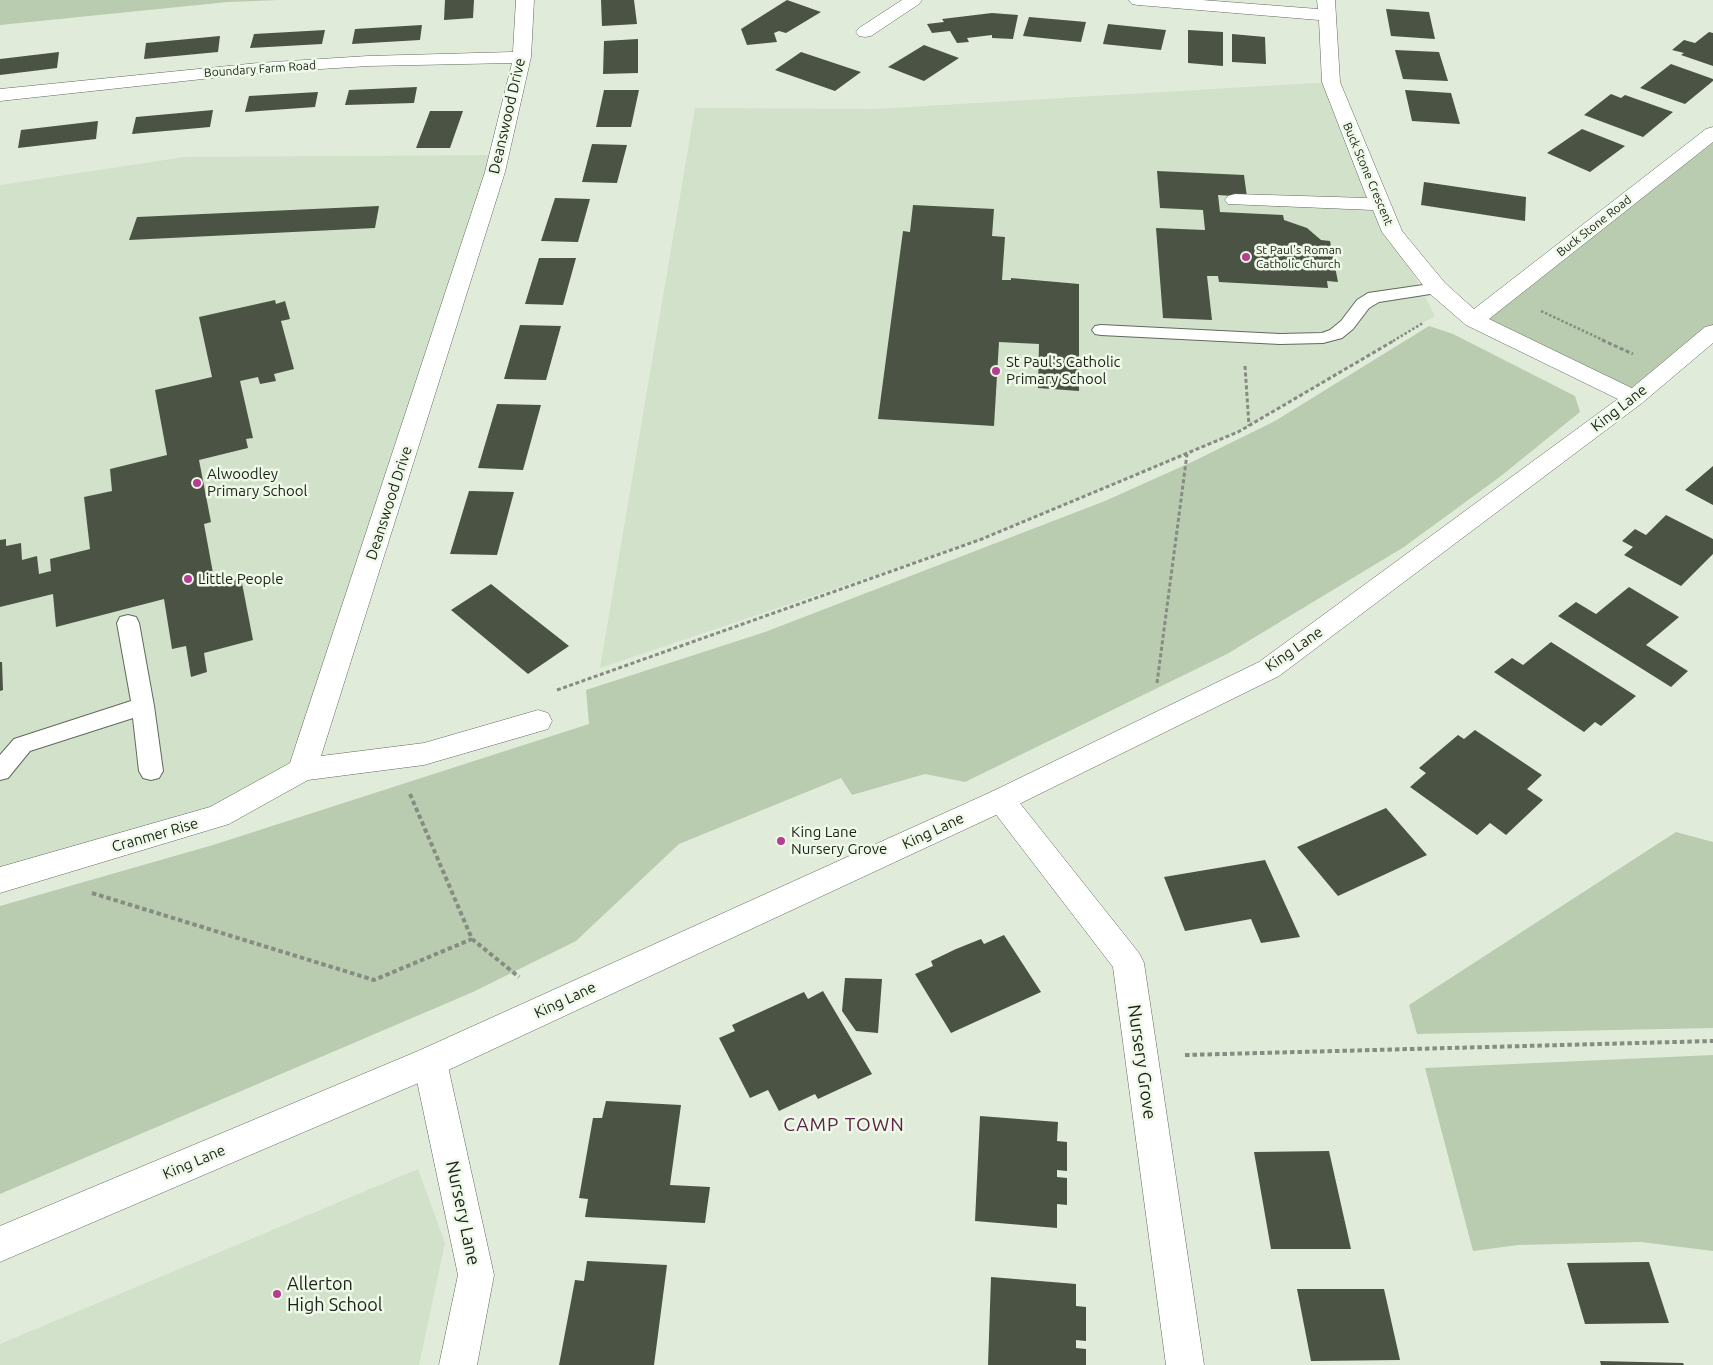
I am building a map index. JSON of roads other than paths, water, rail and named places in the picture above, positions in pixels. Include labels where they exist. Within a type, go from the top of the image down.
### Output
[{"type":"street","name":"Deanswood Drive","points":[[302,770],[495,172],[522,57],[525,0]]},
{"type":"street","points":[[866,32],[913,0]]},
{"type":"street","points":[[1138,0],[1326,8]]},
{"type":"street","name":"Buck Stone Crescent","points":[[1326,8],[1332,82],[1392,232],[1437,288],[1474,320],[1634,398]]},
{"type":"street","name":"Boundary Farm Road","points":[[0,95],[258,68],[368,61],[522,57]]},
{"type":"street","name":"Buck Stone Road","points":[[1474,320],[1713,133]]},
{"type":"street","points":[[1235,200],[1380,204]]},
{"type":"street","name":"King Lane","points":[[0,1244],[430,1062],[1002,800],[1269,669],[1634,398],[1713,332]]},
{"type":"street","points":[[302,770],[424,754],[538,721]]},
{"type":"street","name":"Cranmer Rise","points":[[0,880],[219,816],[302,770]]},
{"type":"street","name":"Nursery Grove","points":[[1002,800],[1128,963],[1186,1365]]},
{"type":"street","name":"Nursery Lane","points":[[430,1062],[476,1275],[458,1365]]},
{"type":"lane","points":[[1101,330],[1305,340],[1323,338],[1336,334],[1347,326],[1364,304],[1374,297],[1437,288]]},
{"type":"lane","points":[[128,624],[143,706],[151,771]]},
{"type":"lane","points":[[0,771],[11,746],[143,706]]},
{"type":"place","name":"St Paul's Roman Catholic Church","points":[[1246,257]]},
{"type":"place","name":"St Paul's Catholic Primary School","points":[[996,371]]},
{"type":"place","name":"Alwoodley Primary School","points":[[197,483]]},
{"type":"place","name":"Little People","points":[[188,579]]},
{"type":"place","name":"King Lane Nursery Grove","points":[[781,841]]},
{"type":"place","name":"Allerton High School","points":[[277,1294]]},
{"type":"district","name":"CAMP TOWN","points":[[844,1125]]}]
